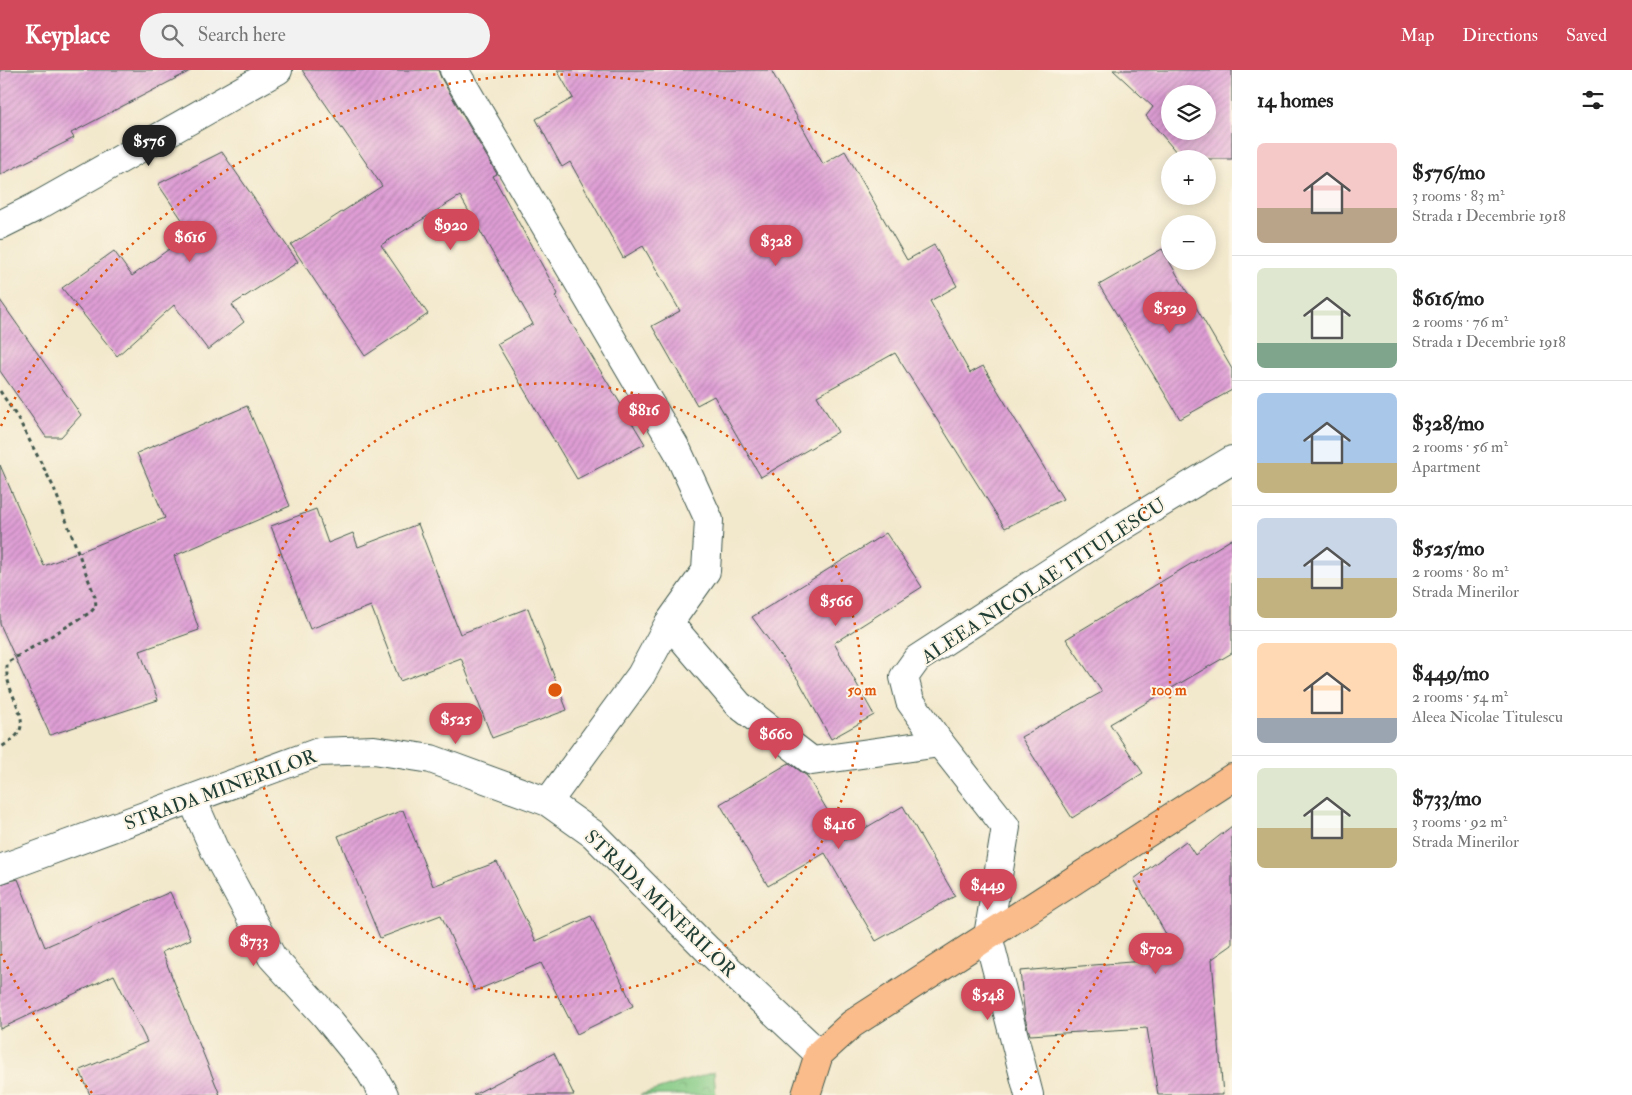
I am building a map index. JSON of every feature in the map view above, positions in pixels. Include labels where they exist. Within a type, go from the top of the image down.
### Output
[{"type":"main road","points":[[806,1095],[819,1054],[852,1024],[1232,778]]},
{"type":"street","points":[[0,225],[43,203],[278,70]]},
{"type":"street","points":[[454,70],[677,450],[708,520],[706,572],[669,623],[641,674],[548,802]]},
{"type":"street","name":"ALEEA NICOLAE TITULESCU","points":[[988,936],[1006,827],[940,744],[910,701],[904,677],[917,659],[1100,540],[1232,460]]},
{"type":"street","points":[[669,623],[738,705],[812,760],[940,744]]},
{"type":"street","name":"STRADA MINERILOR","points":[[0,868],[319,752],[374,750],[431,759],[548,802],[593,834],[708,950],[819,1054]]},
{"type":"street","points":[[192,799],[215,851],[272,957],[341,1034],[368,1068],[384,1095]]},
{"type":"street","points":[[988,936],[1029,1095]]},
{"type":"path","points":[[0,391],[19,420],[54,488],[95,597],[96,606],[90,612],[8,662],[5,670],[5,679],[20,716],[22,727],[16,736],[0,748]]},
{"type":"green space","points":[[714,1072],[716,1095],[640,1095]]},
{"type":"building","points":[[0,70],[192,70],[71,133],[74,138],[0,175]]},
{"type":"building","points":[[302,70],[438,70],[497,174],[493,176],[558,294],[555,296],[645,444],[577,479],[497,344],[533,324],[460,196],[381,245],[428,314],[365,356],[291,245],[382,186]]},
{"type":"building","points":[[557,70],[771,70],[823,164],[845,151],[907,260],[934,245],[957,286],[930,301],[970,373],[983,366],[1063,499],[1005,528],[895,353],[817,396],[838,432],[761,477],[714,396],[697,405],[652,326],[680,311],[643,246],[623,258],[570,162],[562,167],[536,119],[573,98]]},
{"type":"building","points":[[1113,70],[1232,70],[1232,159],[1216,159],[1216,150],[1174,150],[1166,140],[1216,140],[1216,85],[1161,85],[1161,134],[1146,116],[1153,107]]},
{"type":"building","points":[[222,152],[298,262],[232,305],[244,322],[208,350],[174,305],[117,356],[62,288],[114,251],[132,276],[191,233],[158,184]]},
{"type":"building","points":[[1161,250],[1161,270],[1174,270],[1232,369],[1232,390],[1180,419],[1099,285]]},
{"type":"building","points":[[0,300],[81,415],[61,437],[46,437],[0,371]]},
{"type":"building","points":[[247,406],[290,506],[174,556],[199,630],[140,651],[158,700],[50,735],[0,624],[0,465],[44,566],[165,518],[137,453]]},
{"type":"building","points":[[316,509],[328,543],[353,533],[358,547],[418,524],[460,634],[528,608],[567,710],[492,738],[461,658],[400,681],[371,606],[310,629],[271,526]]},
{"type":"building","points":[[886,533],[922,587],[834,643],[874,715],[831,739],[799,681],[752,617]]},
{"type":"building","points":[[1232,539],[1232,653],[1110,724],[1143,773],[1072,818],[1021,737],[1102,692],[1066,639]]},
{"type":"building","points":[[789,763],[807,776],[845,840],[903,806],[955,896],[876,941],[825,853],[768,886],[720,804]]},
{"type":"building","points":[[403,810],[433,886],[497,862],[536,941],[591,916],[633,1006],[577,1034],[541,963],[475,991],[441,915],[380,938],[338,836]]},
{"type":"building","points":[[1232,826],[1232,945],[1212,959],[1223,1095],[1158,1095],[1147,1028],[1030,1035],[1025,1018],[1020,971],[1180,958],[1134,879],[1186,841],[1195,855]]},
{"type":"building","points":[[18,879],[45,947],[170,892],[191,939],[162,952],[220,1095],[90,1095],[80,1070],[147,1042],[114,975],[0,1029],[0,884]]},
{"type":"building","points":[[554,1053],[574,1095],[473,1095]]}]
